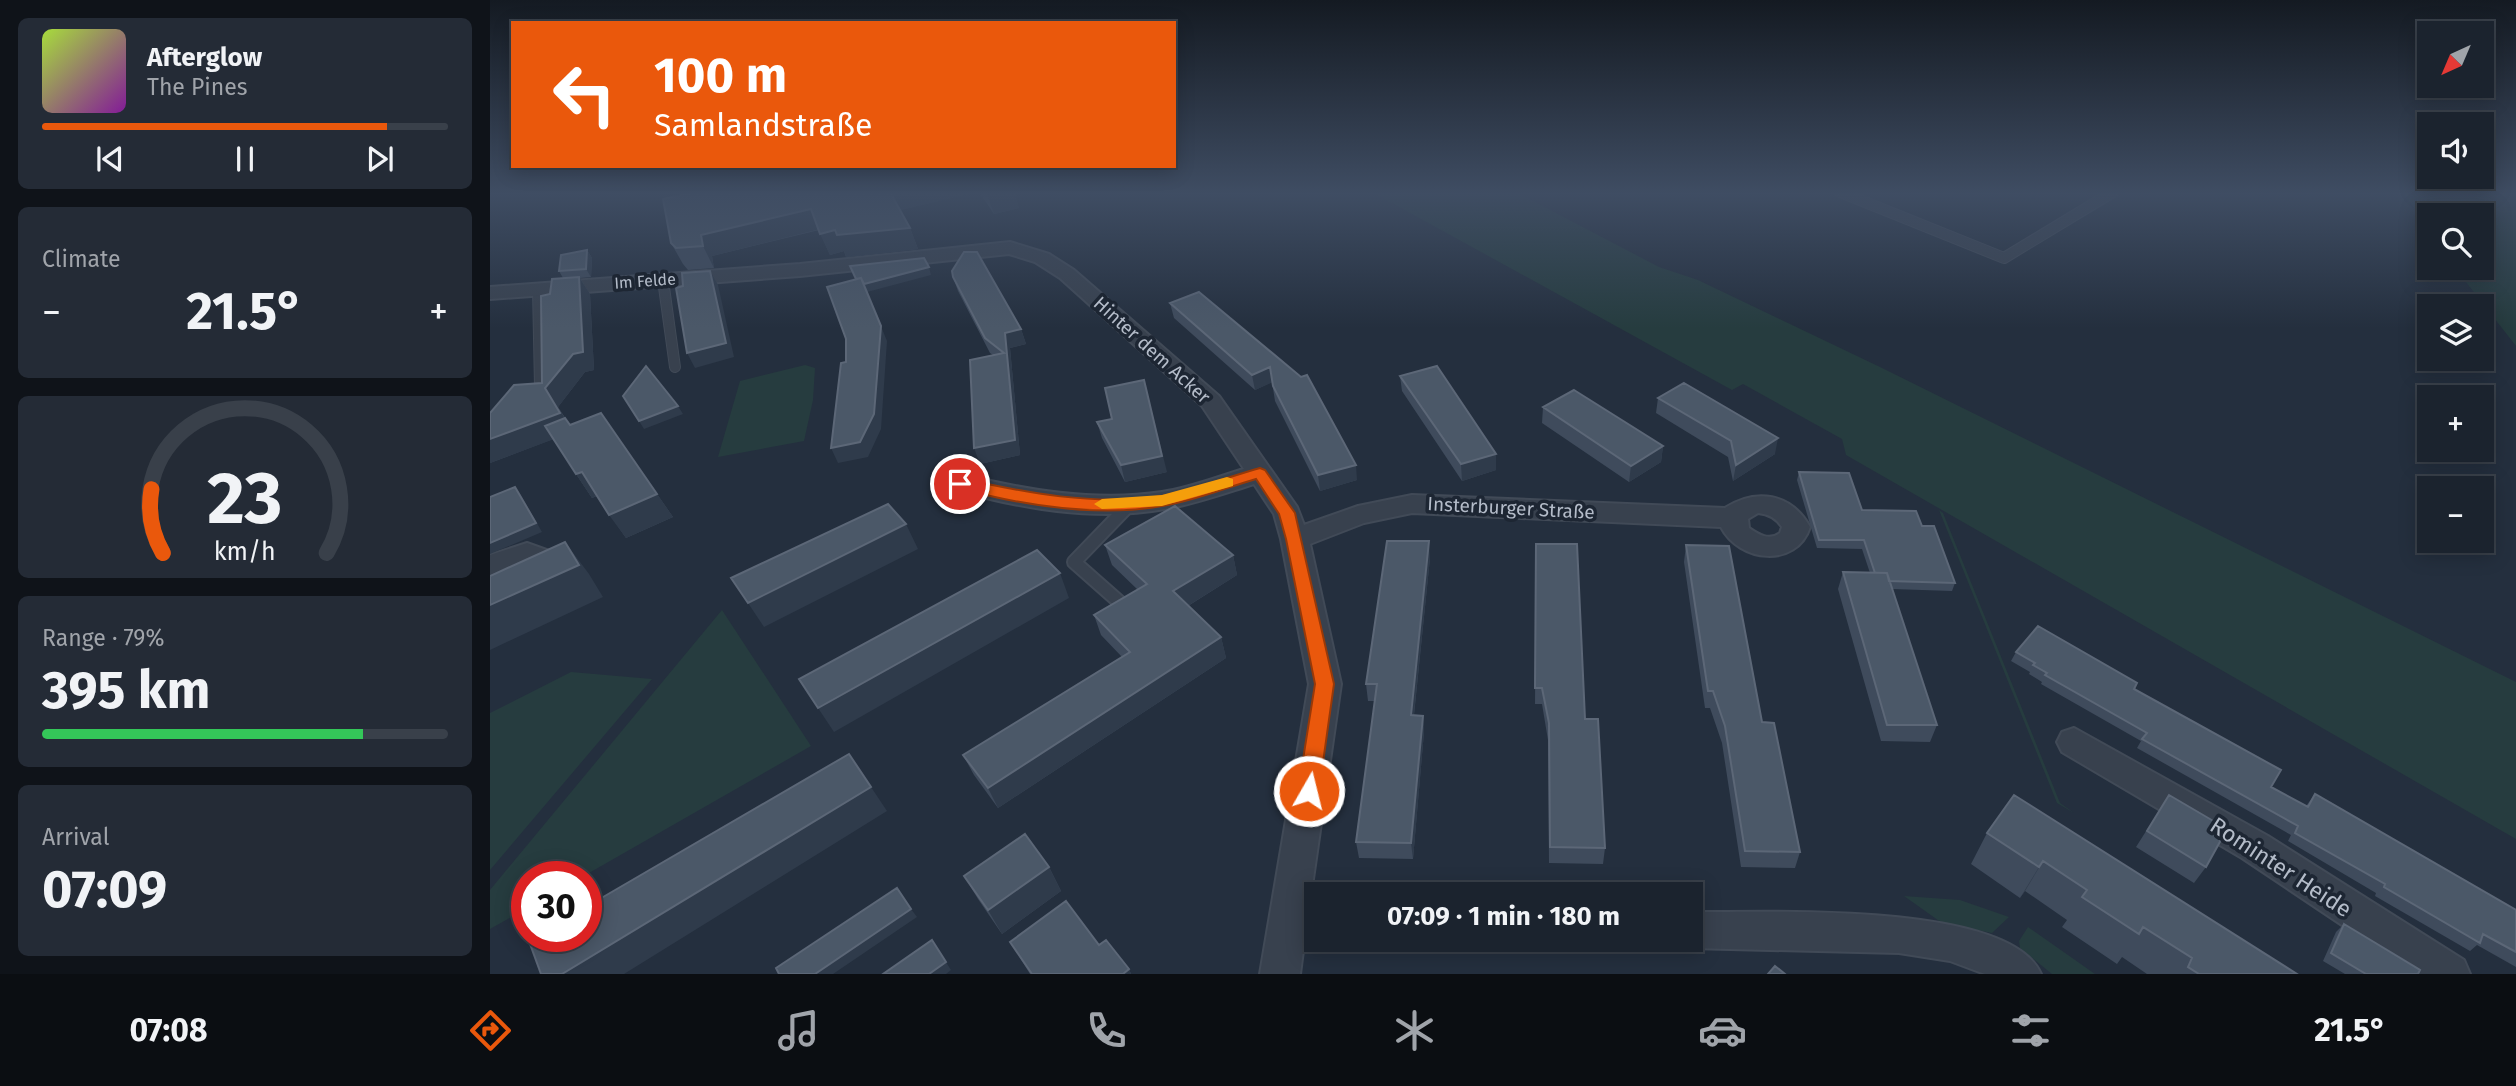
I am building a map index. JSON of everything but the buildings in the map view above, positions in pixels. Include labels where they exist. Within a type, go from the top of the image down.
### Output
[{"type":"street","name":"Hinter dem Acker","points":[[800,270],[1010,248],[1042,258],[1067,274],[1211,401],[1287,513],[1295,539],[1325,684],[1302,925],[1280,974]]},
{"type":"street","name":"Im Felde","points":[[490,293],[800,270]]},
{"type":"street","points":[[960,484],[1030,500],[1131,503],[1162,501],[1260,473]]},
{"type":"street","name":"Insterburger Straße","points":[[1295,539],[1358,515],[1412,504],[1732,519]]},
{"type":"street","points":[[490,566],[527,553],[542,559],[542,565],[530,580],[517,587],[490,593]]},
{"type":"street","name":"Rominter Heide","points":[[2074,743],[2255,847],[2450,974]]},
{"type":"street","points":[[1703,930],[1904,933],[1954,942],[1999,959],[2021,974]]},
{"type":"lane","points":[[1953,237],[2004,258],[2038,237]]},
{"type":"lane","points":[[663,280],[675,367]]},
{"type":"lane","points":[[538,290],[540,387]]},
{"type":"lane","points":[[1125,607],[1074,562],[1131,503]]},
{"type":"green space","points":[[1455,237],[1603,237],[1659,267],[1698,280],[1880,367],[2516,682],[2516,839],[1846,455],[1842,439],[1743,384],[1732,390]]},
{"type":"green space","points":[[2494,237],[2516,237],[2516,346],[2494,318],[2494,294],[2475,294],[2464,280],[2494,280]]},
{"type":"green space","points":[[805,365],[815,368],[813,400],[804,441],[718,457],[740,381]]},
{"type":"green space","points":[[1939,510],[1943,513],[2060,803],[2074,813],[2057,803]]},
{"type":"green space","points":[[722,610],[811,746],[602,866],[602,861],[514,861]]},
{"type":"green space","points":[[571,672],[652,679],[490,870],[490,713]]},
{"type":"green space","points":[[511,865],[511,917],[490,929],[490,890]]},
{"type":"green space","points":[[1904,896],[1960,900],[2009,917],[1992,933],[1942,923]]},
{"type":"green space","points":[[2028,927],[2095,974],[2052,974],[2020,948],[2019,941]]},
{"type":"slow traffic","points":[[1102,504],[1162,501],[1227,483]]},
{"type":"route","points":[[960,484],[1030,500],[1096,504],[1162,501],[1260,473],[1287,513],[1295,539],[1325,684],[1309,791]]}]
